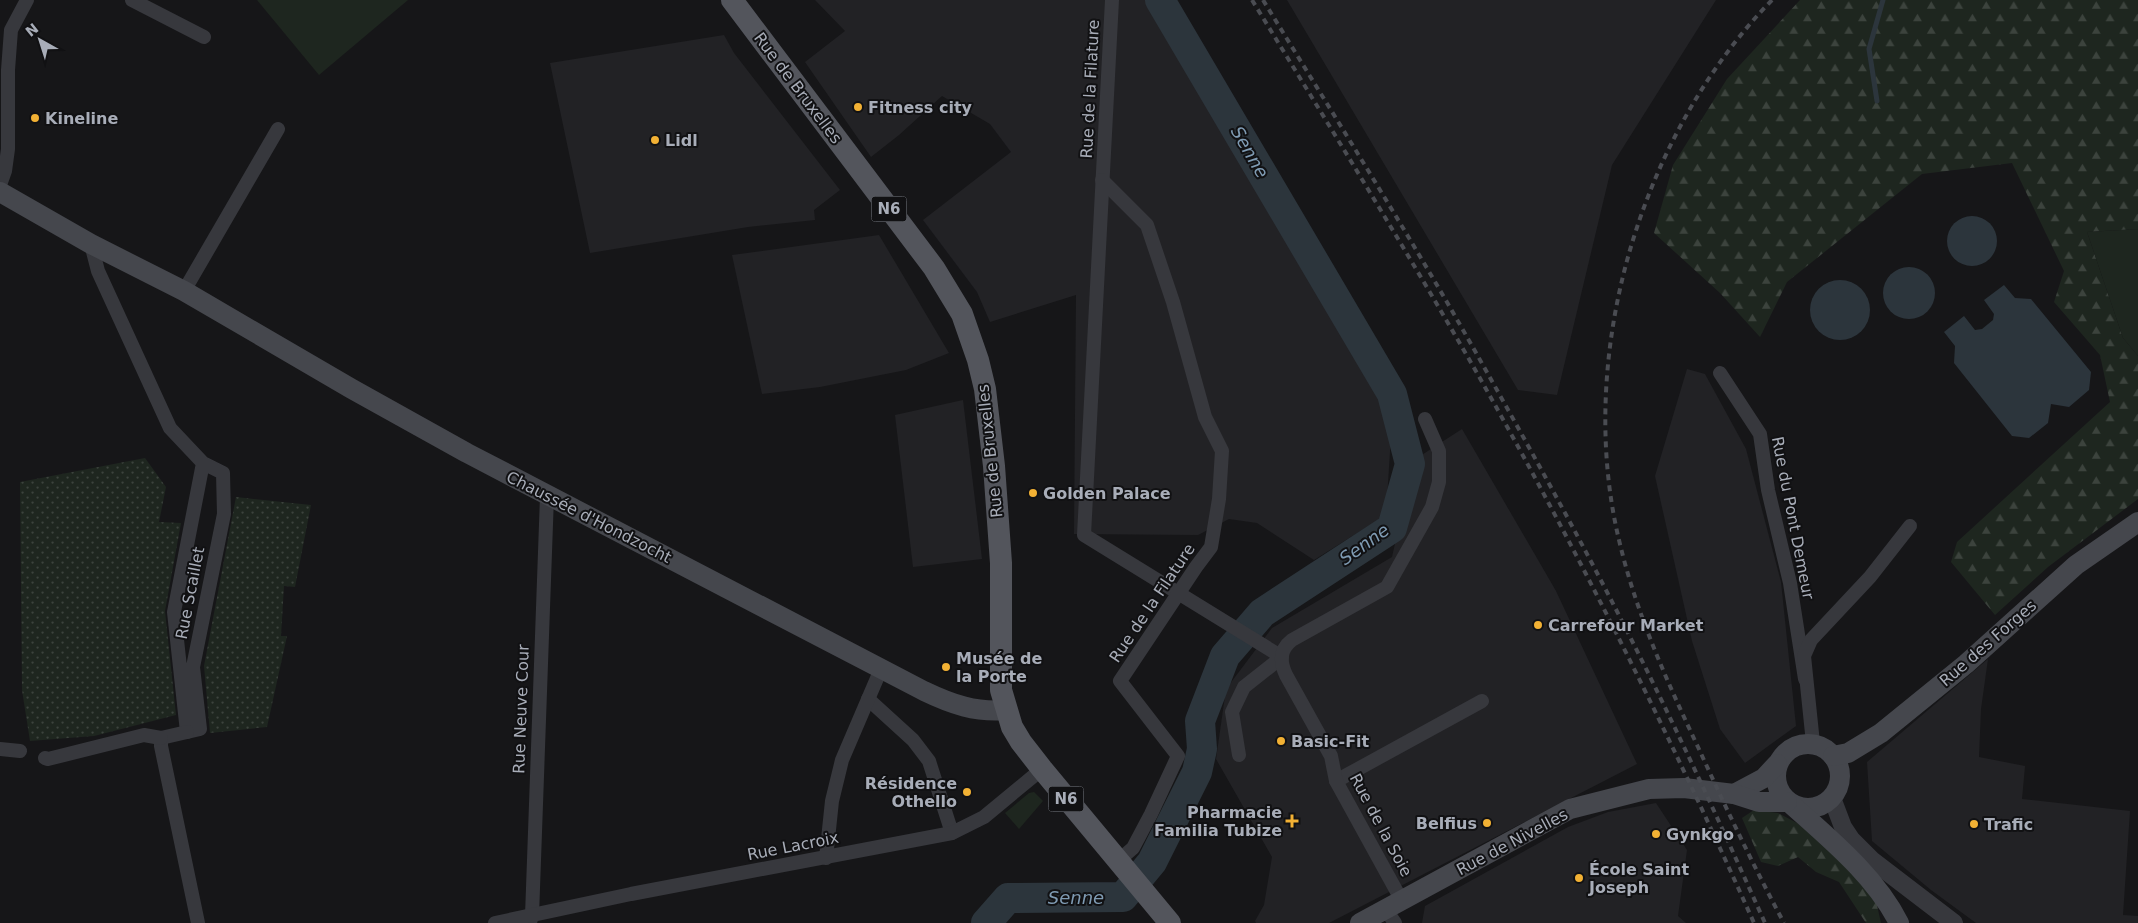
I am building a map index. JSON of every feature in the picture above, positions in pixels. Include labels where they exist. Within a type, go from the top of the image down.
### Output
[{"type":"main road","name":"Rue de Bruxelles","points":[[732,0],[934,268],[950,291],[968,328],[985,389],[994,466],[1001,563],[1001,690],[1012,726],[1021,742],[1042,769],[1170,923]]},
{"type":"main road","name":"Chaussée d'Hondzocht","points":[[0,192],[92,244],[184,291],[352,389],[546,496],[711,579],[881,669],[950,703],[972,710],[1007,710]]},
{"type":"main road","name":"Rue des Forges","points":[[1833,756],[1848,752],[1880,733],[1966,664],[2076,565],[2138,522]]},
{"type":"main road","points":[[1790,803],[1802,808],[1813,808],[1823,805],[1832,798],[1838,789],[1840,778],[1839,766],[1825,748],[1813,743],[1792,747],[1783,754],[1775,774],[1780,794],[1846,854],[1889,902],[1899,923]]},
{"type":"main road","points":[[1734,794],[1764,778],[1778,764]]},
{"type":"main road","name":"Rue de Nivelles","points":[[1360,923],[1394,911],[1570,809],[1649,789],[1684,788],[1734,794],[1759,802],[1790,803]]},
{"type":"street","points":[[0,185],[5,172],[8,149],[8,70],[11,30],[27,0]]},
{"type":"street","points":[[132,0],[204,37]]},
{"type":"street","name":"Rue de la Filature","points":[[1112,0],[1084,535],[1179,592]]},
{"type":"street","points":[[184,291],[278,129]]},
{"type":"street","name":"Rue de la Filature","points":[[1102,180],[1147,225],[1174,302],[1205,417],[1222,451],[1219,499],[1211,547],[1120,681],[1178,756],[1151,814],[1120,865]]},
{"type":"street","name":"Rue Scaillet","points":[[92,244],[98,271],[170,428],[203,462],[223,473],[224,514],[193,667],[200,729],[187,732],[174,612],[203,462]]},
{"type":"street","name":"Rue du Pont Demeur","points":[[1720,373],[1760,434],[1768,490],[1790,583],[1806,679]]},
{"type":"street","points":[[1239,755],[1232,712],[1244,687],[1282,657],[1284,648],[1292,640],[1387,587],[1432,506],[1439,482],[1439,451],[1425,419]]},
{"type":"street","name":"Rue Neuve Cour","points":[[531,919],[546,496]]},
{"type":"street","name":"Rue du Pont Demeur","points":[[1813,743],[1804,656],[1811,640],[1870,577],[1910,526]]},
{"type":"street","points":[[1179,592],[1282,657]]},
{"type":"street","name":"Rue de la Soie","points":[[1282,657],[1282,665],[1286,675],[1331,756],[1336,781],[1394,911]]},
{"type":"street","points":[[826,858],[832,801],[842,760],[881,669]]},
{"type":"street","points":[[868,699],[914,740],[929,761],[952,833]]},
{"type":"street","points":[[1336,781],[1482,700]]},
{"type":"street","points":[[45,758],[48,759],[144,735],[161,738],[187,732]]},
{"type":"street","points":[[161,738],[198,923]]},
{"type":"street","points":[[0,749],[20,751]]},
{"type":"street","name":"Rue Lacroix","points":[[495,923],[531,919],[631,894],[952,833],[984,817],[1042,769]]},
{"type":"street","points":[[1832,798],[1850,839],[1874,861],[1954,923]]},
{"type":"shaded area","points":[[815,0],[1146,0],[1392,420],[1386,515],[1314,560],[1257,523],[1229,519],[1198,535],[1074,534],[1076,295],[990,322],[977,292],[923,220],[1011,152],[990,124],[942,96],[899,135],[871,157],[805,62],[845,31]]},
{"type":"shaded area","points":[[1287,0],[1716,0],[1612,165],[1557,395],[1518,390]]},
{"type":"shaded area","points":[[724,35],[734,53],[840,190],[814,210],[815,220],[748,227],[590,253],[550,63]]},
{"type":"shaded area","points":[[1977,216],[1990,223],[1996,231],[1996,251],[1990,259],[1982,265],[1967,266],[1954,259],[1948,251],[1947,236],[1954,223],[1962,217]]},
{"type":"shaded area","points":[[879,235],[949,353],[906,370],[820,387],[762,394],[732,255]]},
{"type":"shaded area","points":[[1909,267],[1919,269],[1927,275],[1933,283],[1935,293],[1933,303],[1927,311],[1919,317],[1909,319],[1899,317],[1891,311],[1885,303],[1883,293],[1885,283],[1891,275],[1899,269]]},
{"type":"shaded area","points":[[1840,280],[1857,285],[1865,293],[1870,310],[1865,327],[1857,335],[1840,340],[1823,335],[1815,327],[1810,310],[1815,293],[1823,285]]},
{"type":"shaded area","points":[[2004,285],[2015,298],[2031,299],[2091,372],[2089,390],[2069,407],[2051,404],[2048,423],[2029,438],[2012,436],[1954,363],[1955,346],[1944,332],[1964,316],[1975,330],[1982,329],[1993,320],[1994,314],[1984,300]]},
{"type":"shaded area","points":[[1687,369],[1705,374],[1746,449],[1781,582],[1796,726],[1745,763],[1720,729],[1692,641],[1655,476]]},
{"type":"shaded area","points":[[963,400],[982,559],[913,567],[895,415]]},
{"type":"shaded area","points":[[1462,429],[1556,591],[1637,764],[1329,923],[1256,923],[1255,921],[1264,905],[1272,857],[1216,759],[1226,689],[1272,628],[1392,557],[1414,460]]},
{"type":"shaded area","points":[[1988,659],[1981,709],[1979,757],[2025,766],[2022,799],[2130,811],[2123,915],[2138,916],[2138,923],[1976,923],[1931,890],[1872,841],[1867,762]]},
{"type":"shaded area","name":"École Saint Joseph","points":[[1656,803],[1687,850],[1678,916],[1686,923],[1422,923],[1425,906],[1568,827],[1608,812]]},
{"type":"green space","points":[[257,0],[408,0],[319,75]]},
{"type":"green space","points":[[1800,0],[2138,0],[2138,229],[2087,232],[2123,338],[2138,356],[2138,499],[2048,567],[1995,615],[1951,562],[1957,542],[2110,402],[2100,355],[2054,302],[2064,271],[2012,163],[1922,174],[1787,282],[1760,337],[1720,293],[1654,233],[1673,165],[1727,79]]},
{"type":"green space","points":[[2138,229],[2138,356],[2123,338],[2087,232]]},
{"type":"green space","points":[[145,458],[166,487],[159,522],[181,523],[165,611],[176,715],[94,736],[30,741],[22,690],[20,482]]},
{"type":"green space","points":[[236,497],[311,505],[295,587],[284,586],[281,636],[287,636],[267,727],[210,733],[204,666]]},
{"type":"green space","points":[[1034,792],[1043,801],[1019,829],[1005,813],[1029,793]]},
{"type":"green space","points":[[1754,810],[1778,813],[1797,823],[1853,868],[1876,901],[1881,923],[1866,923],[1839,882],[1816,872],[1798,857],[1778,866],[1761,862],[1742,818]]},
{"type":"waterway","name":"Senne","points":[[986,923],[1008,898],[1123,897],[1152,862],[1197,772],[1202,749],[1200,721],[1225,656],[1262,613],[1392,528],[1410,464],[1392,394],[1160,0]]},
{"type":"waterway","points":[[1877,101],[1869,49],[1883,0]]},
{"type":"railway","points":[[1252,0],[1419,274],[1511,434],[1585,572],[1655,711],[1754,923]]},
{"type":"railway","points":[[1263,0],[1430,274],[1557,498],[1663,703],[1765,923]]},
{"type":"railway","points":[[1772,0],[1726,54],[1686,115],[1654,182],[1630,252],[1613,324],[1606,397],[1608,470],[1619,540],[1634,594],[1653,645],[1718,791],[1784,923]]},
{"type":"place","name":"Fitness city","points":[[858,107]]},
{"type":"place","name":"Kineline","points":[[35,118]]},
{"type":"place","name":"Lidl","points":[[655,140]]},
{"type":"place","name":"Golden Palace","points":[[1033,493]]},
{"type":"place","name":"Carrefour Market","points":[[1538,625]]},
{"type":"place","name":"Musée de la Porte","points":[[946,667]]},
{"type":"place","name":"Basic-Fit","points":[[1281,741]]},
{"type":"place","name":"Résidence Othello","points":[[967,792]]},
{"type":"place","name":"Pharmacie Familia Tubize","points":[[1292,821]]},
{"type":"place","name":"Belfius","points":[[1487,823]]},
{"type":"place","name":"Trafic","points":[[1974,824]]},
{"type":"place","name":"Gynkgo","points":[[1656,834]]},
{"type":"place","name":"École Saint Joseph","points":[[1579,878]]}]
